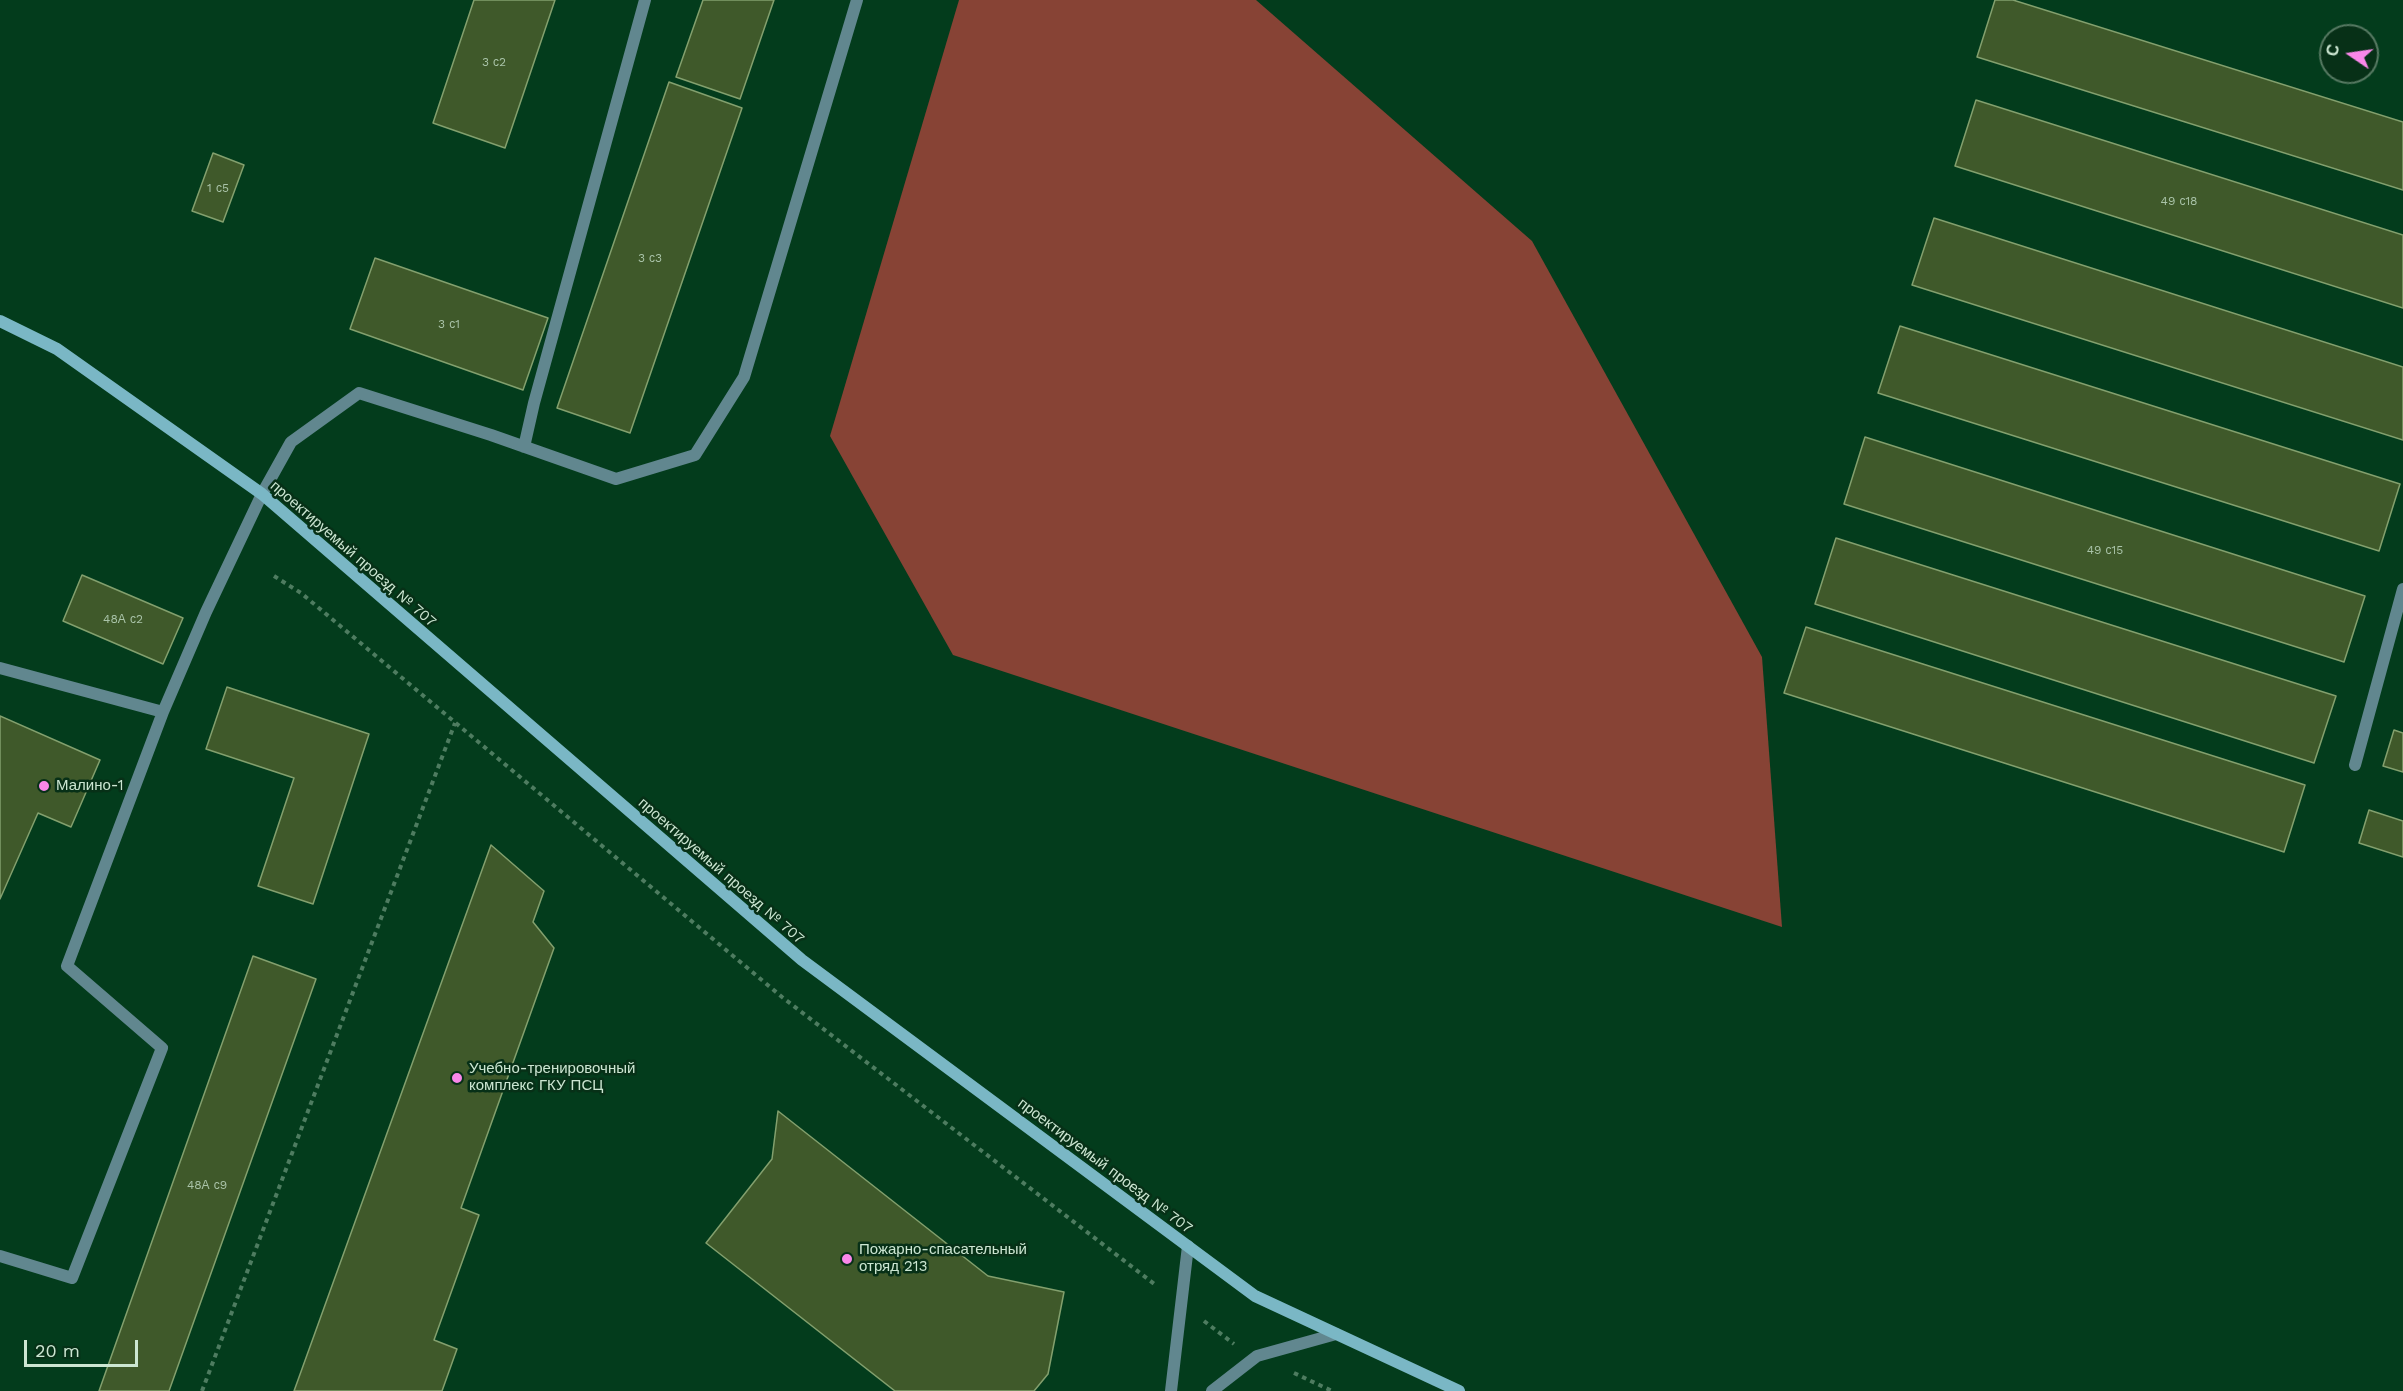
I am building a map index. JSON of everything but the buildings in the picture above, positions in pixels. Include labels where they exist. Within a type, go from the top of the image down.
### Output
[{"type":"street","name":"проектируемый проезд № 707","points":[[0,321],[57,349],[262,494],[801,960],[1255,1296],[1459,1391]]},
{"type":"lane","points":[[524,447],[645,0]]},
{"type":"lane","points":[[0,1256],[72,1278],[162,1048],[67,966],[163,712],[206,612],[262,494],[291,442],[359,393],[616,479],[695,455],[744,377],[856,0]]},
{"type":"lane","points":[[2355,765],[2403,589]]},
{"type":"lane","points":[[0,669],[163,712]]},
{"type":"lane","points":[[1171,1391],[1188,1246]]},
{"type":"lane","points":[[1212,1391],[1257,1356],[1336,1334]]},
{"type":"path","points":[[274,576],[301,593],[782,997],[1236,1345],[1332,1391]]},
{"type":"path","points":[[202,1391],[455,723]]},
{"type":"shaded area","points":[[959,0],[1256,0],[1532,241],[1762,657],[1782,927],[953,655],[830,436]]},
{"type":"place","name":"Малино-1","points":[[44,786]]},
{"type":"place","name":"Учебно-тренировочный комплекс ГКУ ПСЦ","points":[[457,1078]]},
{"type":"place","name":"Пожарно-спасательный отряд 213","points":[[847,1259]]}]
